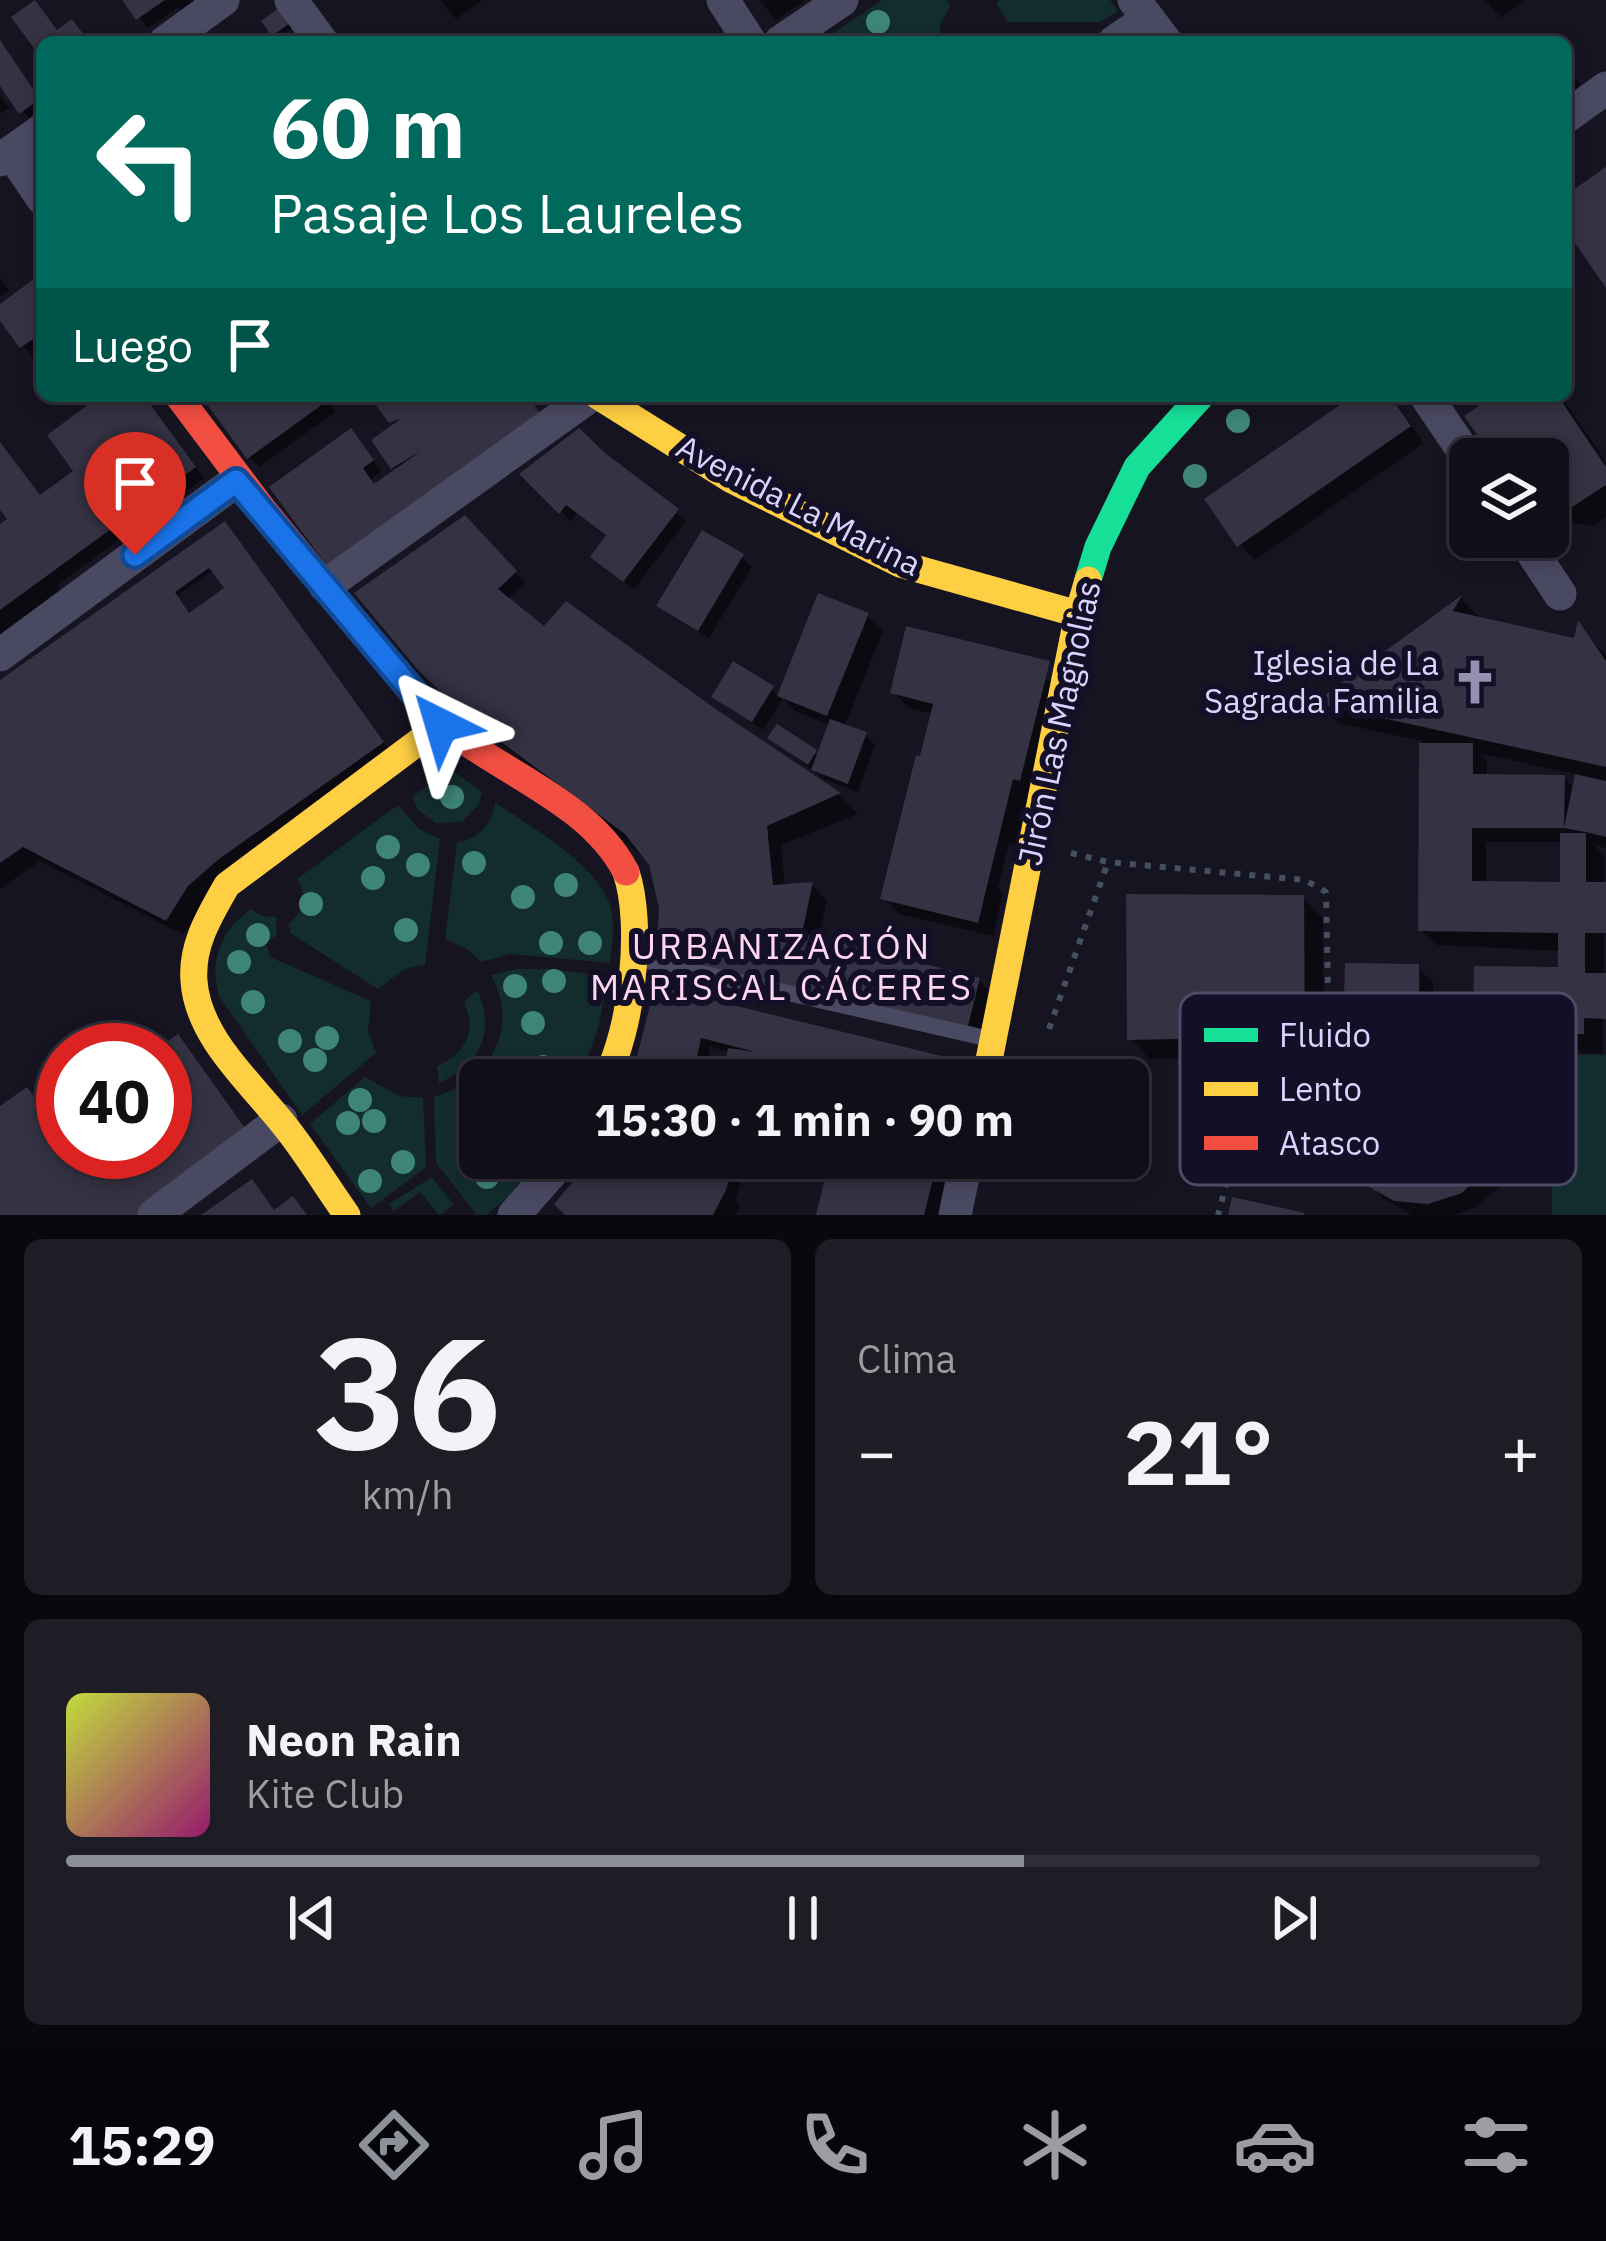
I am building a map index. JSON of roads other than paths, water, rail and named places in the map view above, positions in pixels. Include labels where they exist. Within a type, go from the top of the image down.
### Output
[{"type":"street","points":[[173,36],[223,0]]},
{"type":"street","points":[[291,0],[318,36]]},
{"type":"street","points":[[723,0],[746,36]]},
{"type":"street","points":[[789,36],[842,0]]},
{"type":"street","points":[[1124,36],[1149,20]]},
{"type":"street","points":[[1572,113],[1606,88]]},
{"type":"street","points":[[36,134],[5,156],[36,191]]},
{"type":"street","points":[[182,402],[236,481],[441,725],[605,841],[625,866],[634,898],[634,958],[615,1059]]},
{"type":"street","points":[[325,586],[586,402]]},
{"type":"street","name":"Avenida La Marina","points":[[604,402],[732,480],[899,564],[1078,614]]},
{"type":"street","name":"Jirón Las Magnolias","points":[[990,1059],[1078,614],[1098,547],[1138,466],[1196,402]]},
{"type":"street","points":[[1430,402],[1454,438]]},
{"type":"street","points":[[0,655],[236,481]]},
{"type":"street","points":[[1536,558],[1561,594]]},
{"type":"street","points":[[346,1215],[281,1120],[212,1038],[198,1008],[193,976],[208,912],[227,885],[441,725]]},
{"type":"street","points":[[154,1215],[281,1120]]},
{"type":"street","points":[[514,1215],[546,1179]]},
{"type":"street","points":[[955,1215],[963,1179]]},
{"type":"lane","points":[[634,958],[994,1040]]},
{"type":"place","name":"Iglesia de La Sagrada Familia","points":[[1475,682]]},
{"type":"district","name":"URBANIZACIÓN MARISCAL CÁCERES","points":[[782,966]]}]
